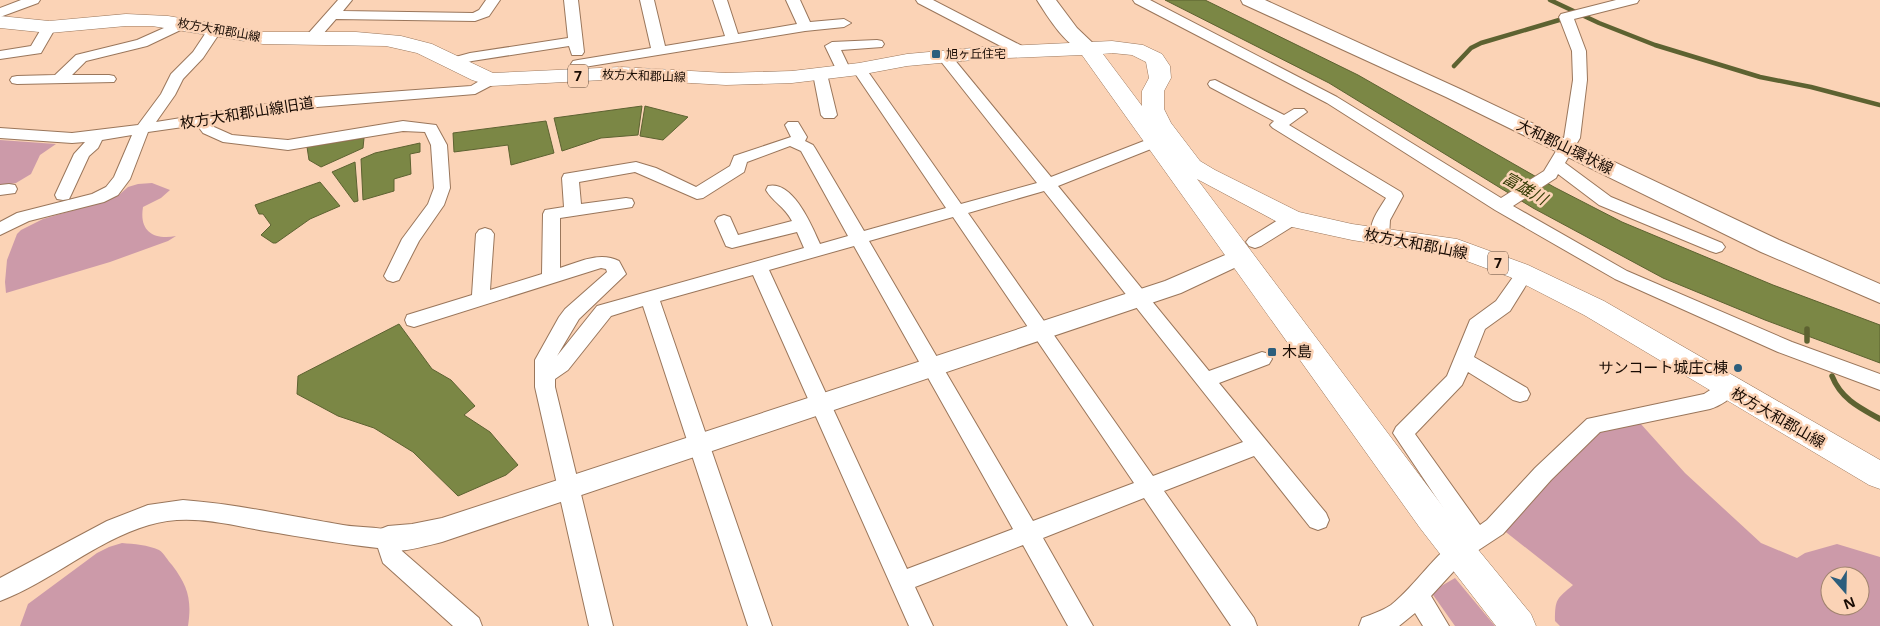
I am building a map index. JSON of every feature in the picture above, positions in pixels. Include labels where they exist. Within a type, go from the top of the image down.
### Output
[{"type":"main road","points":[[1046,0],[1070,32],[1088,48]]},
{"type":"main road","points":[[1057,0],[1079,31],[1088,48],[1155,142],[1247,249],[1467,545],[1518,626]]},
{"type":"main road","name":"大和郡山環状線","points":[[1250,0],[1375,56],[1561,156],[1880,294]]},
{"type":"main road","name":"大和郡山環状線","points":[[1271,0],[1464,86],[1561,156],[1778,235],[1880,279]]},
{"type":"main road","name":"枚方大和郡山線","points":[[0,22],[49,27],[117,20],[149,20],[184,23],[246,37],[400,41],[433,51],[478,76],[491,80],[578,70],[726,79],[820,74],[907,60],[1018,50],[1112,47],[1136,49],[1154,58],[1159,66],[1160,78],[1153,91],[1153,108],[1160,124],[1192,166],[1214,179],[1292,219],[1380,236],[1457,248],[1524,274],[1594,308],[1880,476]]},
{"type":"street","points":[[0,13],[33,0]]},
{"type":"street","points":[[311,39],[345,0]]},
{"type":"street","points":[[407,15],[418,0]]},
{"type":"street","points":[[332,15],[475,17],[484,13],[493,0]]},
{"type":"street","points":[[571,0],[578,70],[659,50],[805,27],[844,23]]},
{"type":"street","points":[[646,0],[659,50]]},
{"type":"street","points":[[720,0],[733,39]]},
{"type":"street","points":[[793,0],[805,27]]},
{"type":"street","points":[[923,0],[1018,50]]},
{"type":"street","points":[[1140,0],[1332,100],[1500,206],[1621,275],[1785,347],[1880,382]]},
{"type":"street","points":[[1500,206],[1561,156],[1580,80],[1579,51],[1572,16],[1632,0]]},
{"type":"street","points":[[58,79],[81,58],[142,43],[184,23]]},
{"type":"street","points":[[0,55],[36,50],[49,27]]},
{"type":"street","points":[[1,232],[23,217],[98,198],[112,191],[122,179],[140,130],[168,95],[176,77],[198,55],[214,31]]},
{"type":"street","points":[[453,62],[470,57],[576,41]]},
{"type":"street","points":[[877,44],[832,46],[956,211],[1245,626]]},
{"type":"street","points":[[944,56],[1318,520]]},
{"type":"street","points":[[820,74],[829,115]]},
{"type":"street","points":[[17,80],[109,79]]},
{"type":"street","name":"枚方大和郡山線旧道","points":[[0,133],[72,138],[95,136],[305,103],[475,90],[491,80]]},
{"type":"street","points":[[1215,84],[1285,121]]},
{"type":"street","points":[[1299,112],[1278,125],[1395,196],[1381,220],[1380,236]]},
{"type":"street","points":[[202,120],[208,130],[229,140],[288,145],[403,126],[431,128],[438,145],[442,188],[436,205],[411,239],[393,276]]},
{"type":"street","points":[[793,125],[799,137],[796,143]]},
{"type":"street","points":[[63,195],[82,154],[92,145],[95,136]]},
{"type":"street","points":[[573,211],[570,178],[636,168],[650,172],[697,194],[738,168],[740,159],[790,141],[807,148],[1081,626]]},
{"type":"street","points":[[546,375],[561,365],[604,311],[1047,185],[1155,142]]},
{"type":"street","points":[[1561,156],[1605,201],[1716,247]]},
{"type":"street","points":[[774,190],[784,196],[792,205],[814,251]]},
{"type":"street","points":[[551,277],[551,214],[626,203]]},
{"type":"street","points":[[0,590],[115,528],[148,515],[183,509],[215,512],[345,535],[388,540],[412,538],[442,530],[1139,299],[1191,280],[1247,249],[1292,219]]},
{"type":"street","points":[[724,221],[732,242],[801,225]]},
{"type":"street","points":[[481,299],[485,234]]},
{"type":"street","points":[[414,320],[600,262],[607,262],[613,265],[617,274],[572,314],[545,360],[545,387],[601,626]]},
{"type":"street","points":[[759,267],[921,626]]},
{"type":"street","points":[[1467,545],[1403,433],[1455,380],[1477,325],[1503,306],[1524,274]]},
{"type":"street","points":[[650,298],[760,626]]},
{"type":"street","points":[[1205,380],[1262,359]]},
{"type":"street","points":[[1463,360],[1520,394]]},
{"type":"street","points":[[1371,626],[1400,612],[1467,545],[1495,527],[1543,474],[1594,425],[1710,401],[1728,388]]},
{"type":"street","points":[[901,582],[1258,445]]},
{"type":"street","points":[[388,540],[391,556],[463,624]]},
{"type":"street","points":[[1417,595],[1438,626]]},
{"type":"shaded area","points":[[0,140],[56,144],[40,155],[31,174],[16,183],[0,186]]},
{"type":"shaded area","points":[[152,183],[170,190],[161,198],[143,207],[143,222],[149,232],[154,235],[161,237],[176,236],[168,241],[110,262],[6,293],[7,260],[17,234],[21,230],[43,219],[102,202],[120,194],[128,187]]},
{"type":"shaded area","points":[[1623,423],[1640,423],[1685,473],[1761,543],[1797,558],[1805,553],[1837,544],[1880,557],[1880,626],[1560,626],[1555,621],[1556,603],[1560,596],[1573,585],[1502,529],[1589,434]]},
{"type":"shaded area","points":[[122,543],[150,547],[159,550],[164,555],[182,580],[188,594],[188,626],[20,626],[28,604],[97,553]]},
{"type":"shaded area","points":[[1455,578],[1495,626],[1455,626],[1431,592]]},
{"type":"water","name":"富雄川","points":[[1165,0],[1205,0],[1358,75],[1554,187],[1622,222],[1773,285],[1880,325],[1880,363],[1765,320],[1663,278],[1533,208],[1329,83]]},
{"type":"water","points":[[642,106],[638,135],[601,138],[562,151],[554,118]]},
{"type":"water","points":[[645,106],[688,117],[663,140],[640,136]]},
{"type":"water","points":[[546,121],[554,153],[511,165],[508,145],[454,152],[453,133]]},
{"type":"water","points":[[364,138],[363,148],[321,167],[309,160],[307,147]]},
{"type":"water","points":[[420,143],[420,152],[410,154],[411,174],[394,179],[394,191],[363,200],[361,159],[375,153]]},
{"type":"water","points":[[355,162],[358,201],[354,202],[332,172]]},
{"type":"water","points":[[320,182],[340,206],[310,219],[276,243],[261,235],[271,225],[263,214],[259,214],[255,205]]},
{"type":"water","points":[[399,324],[432,369],[451,380],[475,406],[464,415],[490,432],[518,465],[506,475],[458,496],[413,452],[374,428],[338,416],[297,394],[298,376]]},
{"type":"waterway","points":[[1550,0],[1599,23],[1655,45],[1760,77],[1811,87],[1880,105]]},
{"type":"waterway","points":[[1454,66],[1471,48],[1481,43],[1566,18]]},
{"type":"waterway","points":[[1807,329],[1807,341]]},
{"type":"waterway","points":[[1832,376],[1840,391],[1846,397],[1858,407],[1880,419]]},
{"type":"place","name":"旭ヶ丘住宅","points":[[936,54]]},
{"type":"place","name":"木島","points":[[1272,352]]},
{"type":"place","name":"サンコート城庄C棟","points":[[1738,368]]}]
